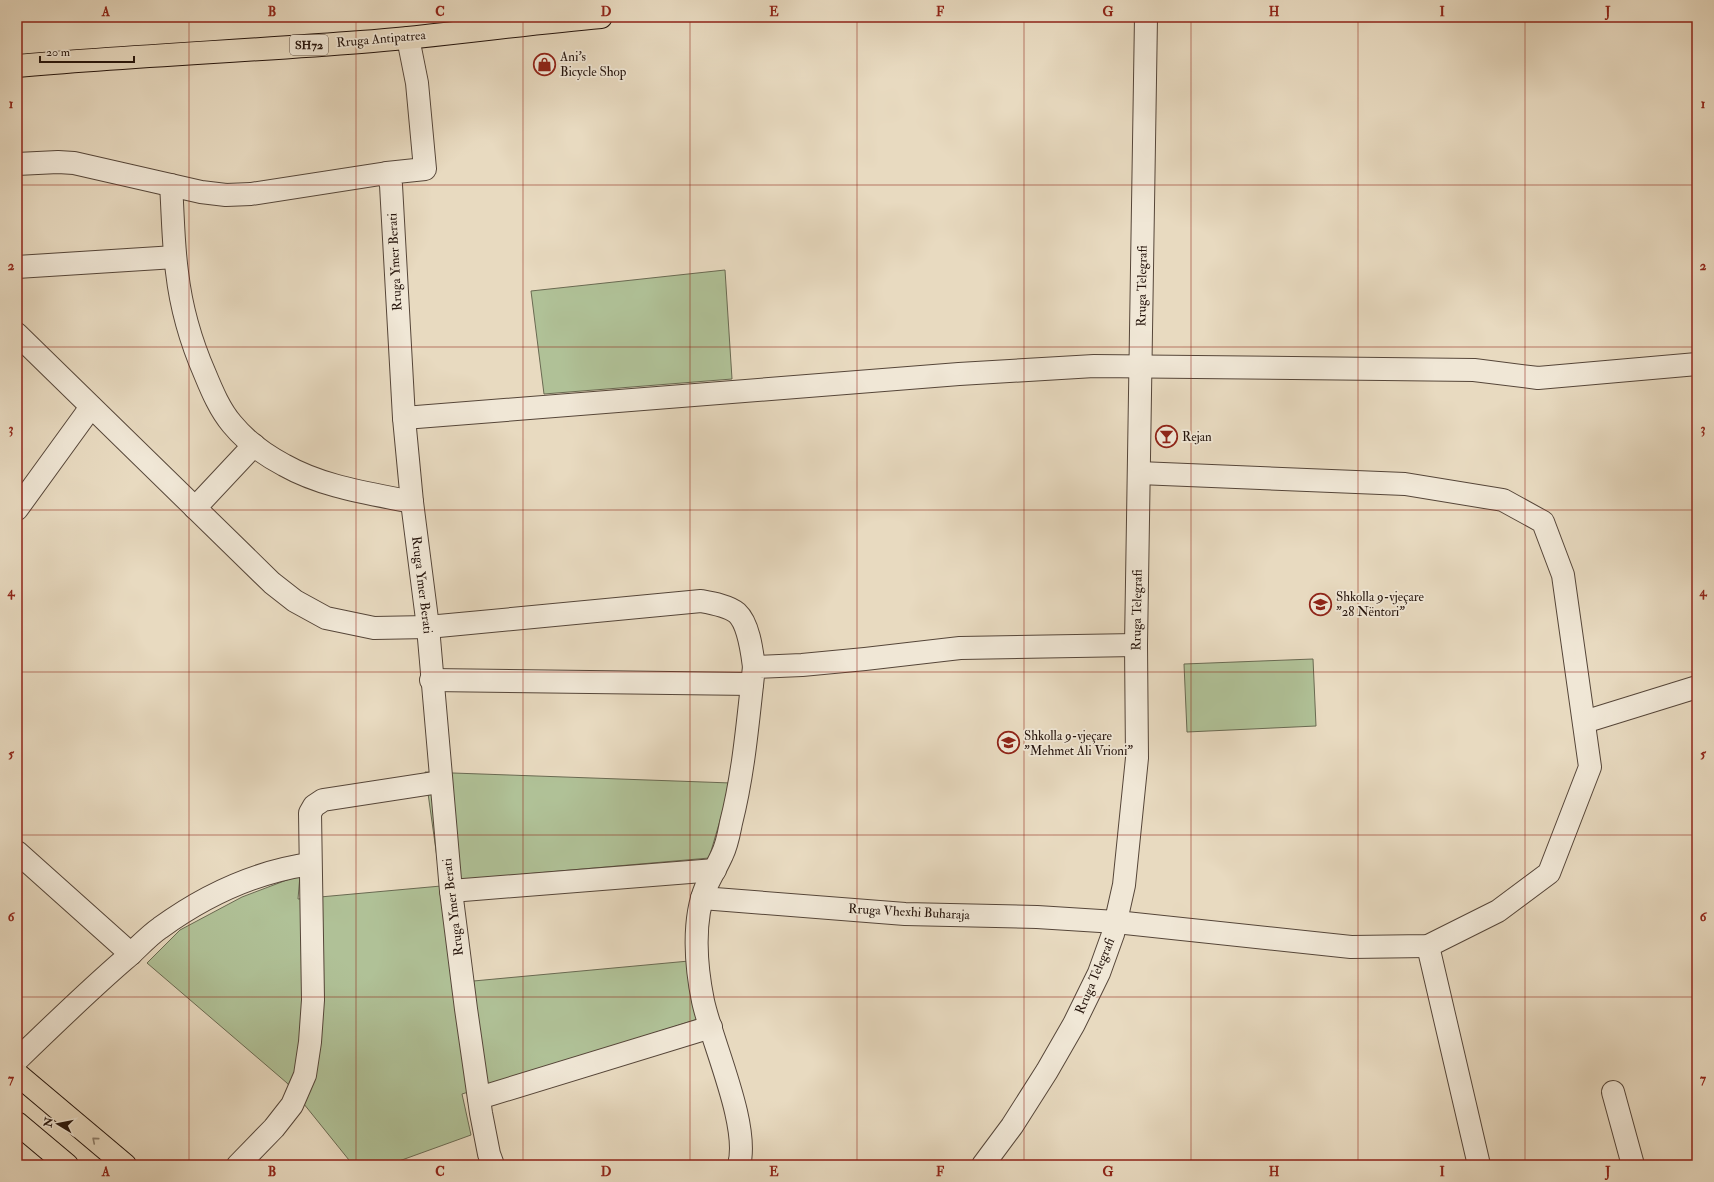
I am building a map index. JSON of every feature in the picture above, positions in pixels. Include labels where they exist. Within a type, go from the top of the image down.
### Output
[{"type":"main road","name":"Rruga Antipatrea","points":[[17,66],[408,38],[527,23],[601,17]]},
{"type":"main road","points":[[17,1074],[125,1165]]},
{"type":"main road","points":[[17,1123],[67,1165]]},
{"type":"street","name":"Rruga Telegrafi","points":[[983,1165],[1012,1126],[1047,1071],[1074,1024],[1099,973],[1113,934],[1124,885],[1137,758],[1136,645],[1140,473],[1140,366],[1146,17]]},
{"type":"street","points":[[17,164],[58,162],[74,163],[201,192],[226,195],[251,194],[387,173],[425,169],[417,83],[408,38]]},
{"type":"street","name":"Rruga Ymer Berati","points":[[387,173],[391,185],[404,418],[412,502],[428,627],[431,680],[451,891],[479,1098],[489,1154],[493,1165]]},
{"type":"street","points":[[171,185],[175,257],[184,309],[196,352],[211,389],[232,424],[254,445],[284,465],[318,480],[354,490],[412,502]]},
{"type":"street","points":[[17,267],[175,257]]},
{"type":"street","points":[[17,334],[272,583],[295,601],[326,618],[374,628],[428,627],[701,601],[718,604],[737,613],[748,633],[753,675],[738,790],[732,822],[723,853],[702,898],[697,932],[703,1001],[730,1090],[739,1127],[741,1150],[739,1165]]},
{"type":"street","points":[[404,418],[959,374],[1094,366],[1474,370],[1538,378],[1697,364]]},
{"type":"street","points":[[17,508],[91,406]]},
{"type":"street","points":[[195,508],[254,445]]},
{"type":"street","points":[[1140,473],[1405,484],[1503,500],[1543,522],[1563,575],[1590,766],[1549,873],[1498,911],[1428,946],[1479,1165]]},
{"type":"street","points":[[431,680],[753,675],[857,660],[960,648],[1136,645]]},
{"type":"street","points":[[1584,722],[1697,687]]},
{"type":"street","points":[[238,1165],[274,1128],[292,1105],[305,1075],[310,1042],[313,1000],[310,813],[314,806],[323,800],[440,782]]},
{"type":"street","points":[[17,852],[131,954]]},
{"type":"street","points":[[17,1060],[98,982],[159,929],[202,901],[242,882],[288,867],[310,864]]},
{"type":"street","points":[[451,891],[715,870]]},
{"type":"street","name":"Rruga Vhexhi Buharaja","points":[[702,898],[906,914],[1037,917],[1116,922],[1298,940],[1351,947],[1428,946]]},
{"type":"street","points":[[479,1098],[711,1027]]},
{"type":"street","points":[[1613,1092],[1633,1165]]},
{"type":"green space","points":[[725,270],[732,379],[544,394],[531,291]]},
{"type":"green space","points":[[1313,659],[1316,726],[1187,732],[1184,664]]},
{"type":"green space","points":[[425,772],[731,783],[709,858],[468,879],[441,898],[452,983],[689,961],[698,1019],[462,1094],[471,1135],[388,1165],[353,1165],[287,1083],[147,963],[180,930],[242,897],[300,875],[298,899],[441,886]]},
{"type":"place","name":"Ani's Bicycle Shop","points":[[544,64]]},
{"type":"place","name":"Rejan","points":[[1167,437]]},
{"type":"place","name":"Shkolla 9-vjeçare \"28 Nëntori\"","points":[[1320,604]]},
{"type":"place","name":"Shkolla 9-vjeçare \"Mehmet Ali Vrioni\"","points":[[1008,743]]}]
